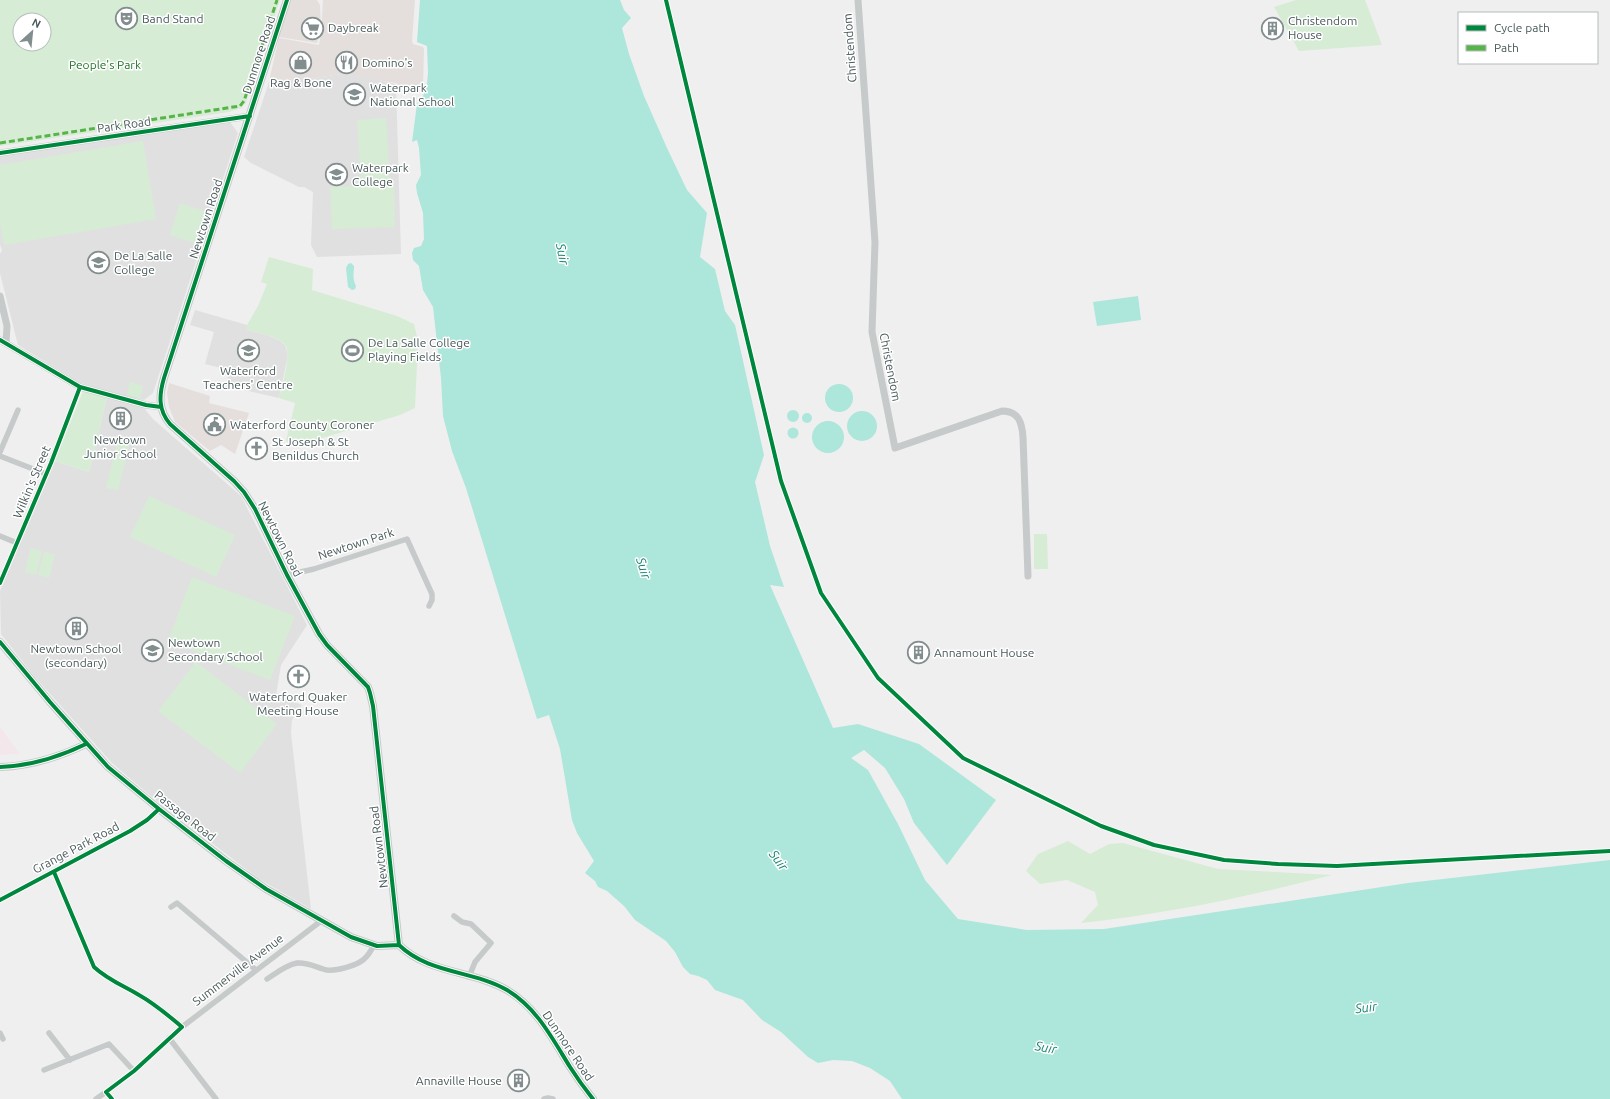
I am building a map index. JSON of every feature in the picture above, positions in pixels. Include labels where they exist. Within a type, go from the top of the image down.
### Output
[{"type":"main road","name":"Dunmore Road","points":[[250,116],[287,0]]},
{"type":"main road","name":"Newtown Road","points":[[250,116],[164,378],[161,392],[161,407],[170,424],[242,490],[255,509],[287,575],[322,639],[362,681],[370,693],[391,860],[399,945]]},
{"type":"main road","name":"Passage Road","points":[[0,642],[86,744],[108,767],[159,809],[252,880],[351,937],[384,947],[399,945]]},
{"type":"main road","points":[[0,767],[42,761],[86,744]]},
{"type":"main road","name":"Dunmore Road","points":[[399,945],[410,955],[425,963],[491,983],[505,989],[526,1005],[545,1027],[574,1074],[593,1099]]},
{"type":"street","name":"Christendom","points":[[858,0],[876,242],[872,332],[896,448],[1002,411],[1009,411],[1017,416],[1022,425],[1023,437],[1028,576]]},
{"type":"street","name":"Park Road","points":[[0,153],[250,116]]},
{"type":"street","points":[[0,296],[7,326],[3,342],[80,387],[146,405],[161,407]]},
{"type":"street","name":"Wilkin's Street","points":[[0,583],[46,474],[80,387]]},
{"type":"street","points":[[0,452],[18,410]]},
{"type":"street","points":[[0,456],[46,474]]},
{"type":"street","points":[[0,536],[17,543]]},
{"type":"street","name":"Newtown Park","points":[[287,575],[314,569],[407,539],[432,594],[432,600],[428,606]]},
{"type":"street","name":"Grange Park Road","points":[[0,900],[140,825],[159,809]]},
{"type":"street","points":[[54,872],[94,967],[110,980],[140,995],[162,1009],[182,1027]]},
{"type":"street","points":[[171,907],[177,903],[256,970]]},
{"type":"street","points":[[454,916],[462,922],[470,924],[492,943],[475,962],[469,977]]},
{"type":"street","name":"Summerville Avenue","points":[[96,1099],[134,1071],[182,1027],[321,921]]},
{"type":"street","points":[[267,978],[296,963],[306,963],[328,970],[339,969],[362,961],[368,956],[374,945]]},
{"type":"street","points":[[49,1032],[70,1060]]},
{"type":"street","points":[[0,1033],[4,1039]]},
{"type":"street","points":[[169,1038],[216,1099]]},
{"type":"street","points":[[44,1070],[109,1044],[134,1071]]},
{"type":"street","points":[[106,1092],[112,1099]]},
{"type":"street","points":[[544,1099],[553,1099]]},
{"type":"shaded area","points":[[291,0],[317,0],[320,5],[321,27],[317,43],[279,37]]},
{"type":"shaded area","points":[[323,0],[415,0],[412,41],[413,44],[423,47],[424,49],[422,88],[407,92],[396,83],[341,74],[268,85],[279,38],[319,45]]},
{"type":"shaded area","name":"Waterpark College","points":[[341,74],[370,78],[396,84],[401,254],[317,257],[311,245],[313,192],[304,187],[299,187],[251,163],[244,157],[268,85]]},
{"type":"shaded area","name":"De La Salle College","points":[[230,122],[238,133],[153,393],[144,400],[117,395],[78,382],[18,345],[0,273],[0,254],[2,250],[0,245],[0,156]]},
{"type":"shaded area","name":"Waterford Teachers' Centre","points":[[195,310],[247,325],[247,330],[267,335],[279,340],[285,345],[288,355],[279,398],[226,386],[229,370],[205,364],[214,332],[190,325]]},
{"type":"shaded area","points":[[169,383],[210,396],[209,403],[249,413],[235,454],[221,445],[210,451],[175,422],[169,407],[167,393]]},
{"type":"shaded area","name":"Newtown Secondary School","points":[[107,397],[144,408],[153,419],[241,496],[307,625],[281,665],[276,695],[302,705],[292,720],[291,733],[311,909],[259,879],[153,798],[112,763],[34,676],[1,634],[0,591],[55,461],[89,472]]},
{"type":"shaded area","points":[[0,727],[20,754],[0,755]]},
{"type":"green space","name":"People's Park","points":[[0,0],[280,0],[246,103],[241,108],[229,112],[0,146]]},
{"type":"green space","points":[[1296,0],[1365,0],[1382,45],[1299,51],[1274,7]]},
{"type":"green space","points":[[386,118],[390,180],[361,181],[357,120]]},
{"type":"green space","points":[[143,141],[156,219],[4,245],[0,223],[0,165]]},
{"type":"green space","points":[[394,185],[395,227],[332,229],[330,187]]},
{"type":"green space","points":[[180,203],[208,212],[198,244],[170,235]]},
{"type":"green space","name":"De La Salle College Playing Fields","points":[[269,257],[313,269],[312,290],[397,316],[414,324],[418,341],[415,408],[400,415],[295,446],[286,441],[295,403],[279,398],[287,364],[286,346],[274,338],[246,330],[267,284],[261,282]]},
{"type":"green space","points":[[130,382],[143,386],[140,399],[127,395]]},
{"type":"green space","points":[[83,391],[107,397],[89,472],[55,461]]},
{"type":"green space","points":[[118,439],[130,442],[118,490],[106,488]]},
{"type":"green space","points":[[149,496],[235,535],[216,577],[130,537]]},
{"type":"green space","points":[[1034,534],[1047,534],[1048,569],[1034,569]]},
{"type":"green space","points":[[31,548],[42,551],[36,575],[25,572]]},
{"type":"green space","points":[[44,552],[55,554],[49,578],[38,575]]},
{"type":"green space","points":[[192,577],[295,616],[270,680],[168,641]]},
{"type":"green space","points":[[196,662],[277,724],[240,773],[158,711]]},
{"type":"green space","points":[[1068,841],[1090,854],[1109,844],[1123,843],[1218,869],[1332,875],[1208,904],[1145,915],[1081,923],[1098,905],[1095,892],[1067,880],[1040,884],[1026,871],[1038,854]]},
{"type":"water","name":"Suir","points":[[420,0],[620,0],[624,10],[631,18],[622,28],[629,54],[644,96],[687,190],[707,213],[700,257],[715,269],[725,311],[735,325],[764,455],[755,482],[770,546],[784,587],[770,585],[833,728],[858,724],[919,744],[996,800],[947,865],[914,823],[904,799],[885,768],[864,750],[851,758],[868,770],[898,824],[925,880],[958,919],[1027,930],[1104,929],[1408,883],[1610,860],[1610,1099],[902,1099],[890,1081],[870,1068],[852,1061],[833,1060],[818,1063],[808,1057],[781,1032],[762,1020],[743,1000],[715,990],[707,980],[690,974],[683,967],[675,952],[666,941],[635,920],[624,906],[607,891],[598,887],[595,881],[585,873],[594,861],[577,833],[572,820],[560,749],[549,715],[537,719],[466,488],[452,451],[443,416],[441,378],[433,307],[423,290],[419,266],[413,260],[412,253],[414,248],[421,246],[424,239],[423,213],[416,185],[421,175],[419,148],[417,140],[412,142],[417,104],[423,96],[427,84],[428,72],[427,46],[417,42]]},
{"type":"water","points":[[351,263],[354,266],[356,286],[355,289],[352,290],[348,287],[346,268],[348,264]]},
{"type":"water","points":[[1138,296],[1141,320],[1097,326],[1093,302]]},
{"type":"water","points":[[839,384],[849,388],[853,398],[849,408],[839,412],[829,408],[825,398],[829,388]]},
{"type":"water","points":[[793,410],[797,412],[799,416],[797,420],[793,422],[789,420],[787,416],[789,412]]},
{"type":"water","points":[[862,411],[873,415],[877,426],[873,437],[862,441],[851,437],[847,426],[851,415]]},
{"type":"water","points":[[807,413],[812,418],[807,423],[802,418]]},
{"type":"water","points":[[825,421],[831,421],[841,428],[844,437],[843,443],[837,450],[831,453],[825,453],[815,446],[812,440],[812,434],[819,424]]},
{"type":"water","points":[[793,427],[797,429],[799,433],[797,437],[793,439],[789,437],[787,433],[789,429]]},
{"type":"railway","points":[[666,0],[781,481],[821,593],[878,678],[963,758],[1101,826],[1154,845],[1224,860],[1337,866],[1610,851]]},
{"type":"marked path","points":[[0,143],[240,106],[244,101],[277,0]]},
{"type":"cycle path","points":[[287,0],[164,378],[161,390],[161,402],[163,413],[170,424],[234,481],[244,492],[255,509],[287,575],[319,634],[327,645],[368,687],[373,706],[399,945]]},
{"type":"cycle path","points":[[666,0],[781,481],[821,593],[878,678],[963,758],[1101,826],[1154,845],[1224,860],[1337,866],[1610,851]]},
{"type":"cycle path","points":[[0,153],[250,116]]},
{"type":"cycle path","points":[[0,340],[80,387],[146,405],[161,407]]},
{"type":"cycle path","points":[[0,583],[51,463],[80,387]]},
{"type":"cycle path","points":[[0,642],[50,702],[108,767],[226,861],[266,889],[351,937],[377,946],[399,945]]},
{"type":"cycle path","points":[[0,767],[34,763],[66,753],[86,744]]},
{"type":"cycle path","points":[[0,900],[130,831],[147,820],[159,809]]},
{"type":"cycle path","points":[[54,872],[94,967],[110,979],[150,1002],[182,1027],[134,1071],[106,1092],[112,1099]]},
{"type":"cycle path","points":[[399,945],[411,954],[437,967],[494,984],[518,997],[543,1024],[575,1075],[593,1099]]},
{"type":"place","name":"Band Stand","points":[[126,19]]},
{"type":"place","name":"Daybreak","points":[[312,28]]},
{"type":"place","name":"Christendom House","points":[[1272,28]]},
{"type":"place","name":"Rag & Bone","points":[[301,62]]},
{"type":"place","name":"Domino's","points":[[347,63]]},
{"type":"place","name":"Waterpark National School","points":[[354,95]]},
{"type":"place","name":"Waterpark College","points":[[337,175]]},
{"type":"place","name":"De La Salle College","points":[[98,263]]},
{"type":"place","name":"Waterford Teachers' Centre","points":[[248,350]]},
{"type":"place","name":"De La Salle College Playing Fields","points":[[352,350]]},
{"type":"place","name":"Newtown Junior School","points":[[120,419]]},
{"type":"place","name":"Waterford County Coroner","points":[[214,425]]},
{"type":"place","name":"St Joseph & St Benildus Church","points":[[257,449]]},
{"type":"place","name":"Newtown School (secondary)","points":[[76,628]]},
{"type":"place","name":"Newtown Secondary School","points":[[152,650]]},
{"type":"place","name":"Annamount House","points":[[919,653]]},
{"type":"place","name":"Waterford Quaker Meeting House","points":[[298,676]]},
{"type":"place","name":"Annaville House","points":[[518,1081]]}]
